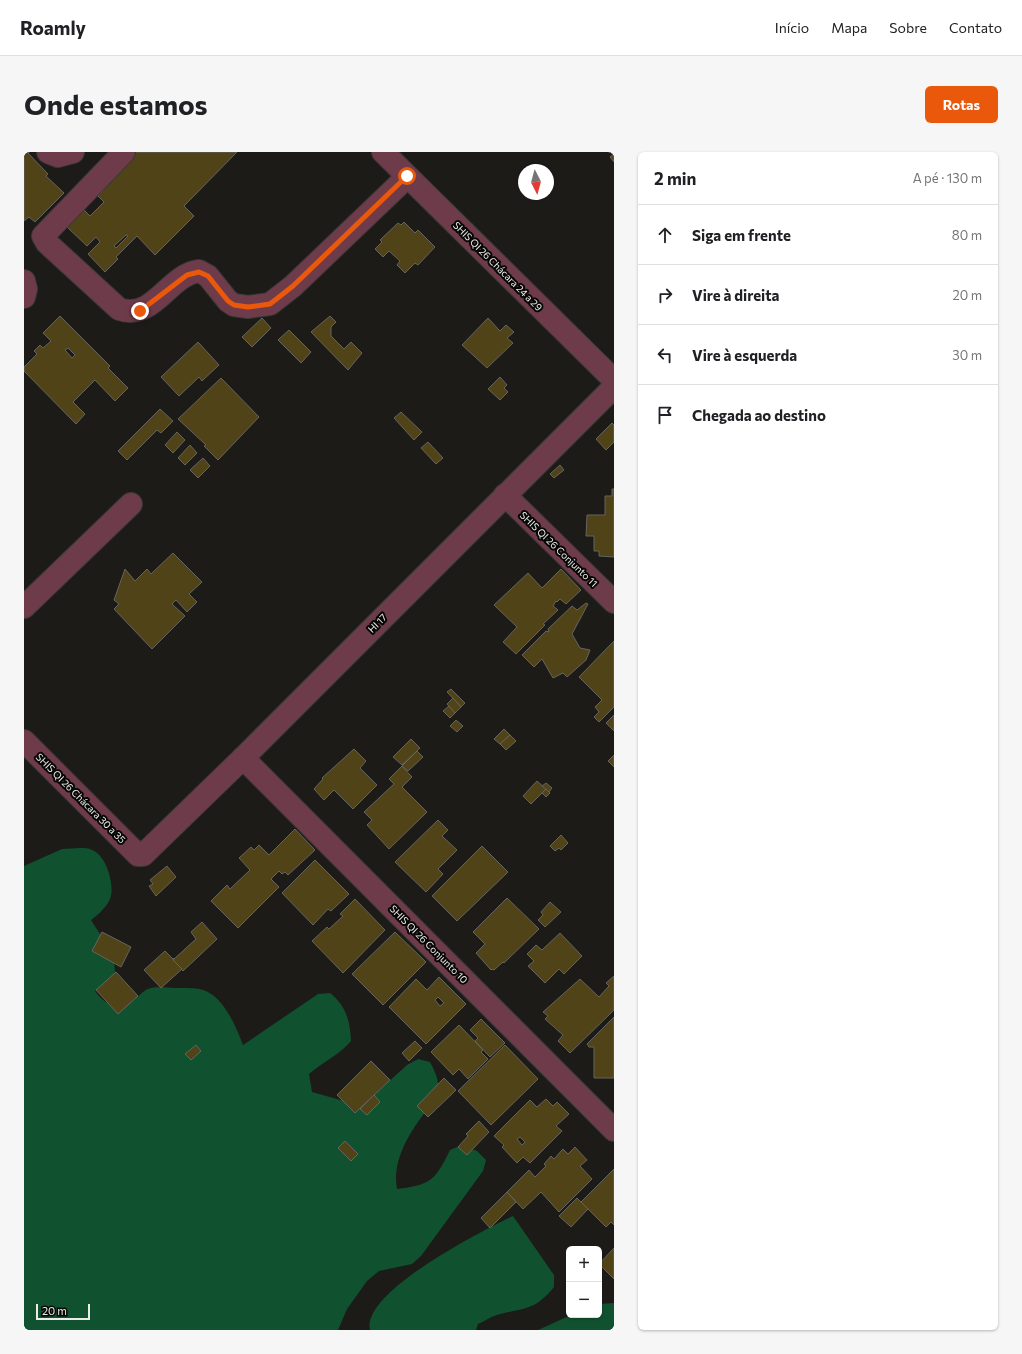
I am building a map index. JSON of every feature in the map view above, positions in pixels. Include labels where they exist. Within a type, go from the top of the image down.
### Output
[{"type":"street","points":[[48,152],[58,156],[73,152]]},
{"type":"street","points":[[124,152],[43,236],[47,242],[119,310],[129,313],[140,311],[187,275],[199,272],[208,276],[228,301],[234,305],[248,307],[270,304],[293,286],[407,176]]},
{"type":"street","name":"SHIS QI 26 Chácara 24 a 29","points":[[383,152],[614,380]]},
{"type":"street","points":[[24,281],[26,289],[24,297]]},
{"type":"street","name":"HI 17","points":[[138,855],[145,853],[243,758],[614,387]]},
{"type":"street","name":"SHIS QI 26 Conjunto 11","points":[[505,495],[614,602]]},
{"type":"street","points":[[24,607],[131,504]]},
{"type":"street","name":"SHIS QI 26 Chácara 30 a 35","points":[[24,741],[138,855]]},
{"type":"street","name":"SHIS QI 26 Conjunto 10","points":[[243,758],[614,1130]]},
{"type":"green space","points":[[62,849],[91,849],[97,853],[105,863],[110,877],[112,890],[108,903],[91,920],[109,948],[114,963],[114,979],[95,991],[105,1002],[123,1006],[131,1002],[145,990],[162,987],[205,990],[214,996],[225,1008],[234,1023],[243,1045],[318,994],[330,993],[340,1003],[346,1014],[350,1026],[351,1041],[309,1074],[312,1092],[351,1103],[375,1094],[407,1065],[418,1059],[430,1062],[436,1075],[438,1085],[433,1103],[411,1132],[402,1150],[397,1169],[397,1189],[417,1186],[430,1180],[440,1169],[450,1150],[462,1145],[477,1151],[486,1160],[483,1171],[421,1256],[412,1264],[379,1271],[367,1281],[347,1309],[338,1330],[24,1330],[24,866]]},
{"type":"green space","points":[[513,1216],[554,1275],[554,1287],[540,1301],[527,1308],[492,1317],[478,1324],[476,1330],[370,1330],[372,1315],[384,1298],[403,1281],[452,1248]]},
{"type":"green space","points":[[614,1303],[614,1330],[538,1330],[566,1317],[602,1318],[602,1304]]},
{"type":"building","points":[[24,152],[27,152],[48,174],[46,176],[64,193],[35,222],[29,217],[24,221]]},
{"type":"building","points":[[136,152],[237,152],[184,206],[194,216],[155,255],[137,236],[116,257],[118,259],[105,272],[88,254],[100,242],[96,237],[87,246],[67,227],[84,210],[90,216],[104,202],[98,196],[114,178],[112,176]],"holes":[[[126,235],[128,236],[116,248],[114,246]]]},
{"type":"building","points":[[610,152],[614,152],[614,162],[610,157],[613,155]]},
{"type":"building","points":[[404,222],[415,233],[418,230],[435,247],[418,265],[415,263],[405,273],[397,265],[400,261],[389,251],[383,257],[375,249],[382,242],[380,240],[398,223],[401,225]]},
{"type":"building","points":[[60,316],[110,366],[108,368],[128,388],[115,401],[95,380],[73,402],[85,414],[76,424],[24,371],[24,367],[37,354],[34,351],[40,345],[43,348],[51,341],[43,333]],"holes":[[[68,348],[75,355],[72,358],[65,350]]]},
{"type":"building","points":[[330,316],[336,322],[331,327],[331,336],[344,349],[351,342],[362,353],[348,370],[311,332]]},
{"type":"building","points":[[262,318],[271,328],[252,347],[242,337]]},
{"type":"building","points":[[488,318],[500,331],[506,325],[514,332],[507,338],[513,343],[487,368],[462,345]]},
{"type":"building","points":[[289,330],[311,352],[301,363],[278,340]]},
{"type":"building","points":[[198,342],[219,365],[202,381],[199,377],[179,396],[161,377]]},
{"type":"building","points":[[500,377],[507,385],[504,388],[508,392],[500,400],[488,389]]},
{"type":"building","points":[[221,378],[259,417],[218,460],[204,446],[206,445],[178,419]]},
{"type":"building","points":[[160,409],[173,421],[161,433],[157,430],[127,460],[118,451]]},
{"type":"building","points":[[401,412],[422,432],[414,440],[394,418]]},
{"type":"building","points":[[612,423],[614,425],[614,442],[606,450],[596,439]]},
{"type":"building","points":[[177,432],[185,440],[173,453],[165,445]]},
{"type":"building","points":[[428,442],[443,458],[436,464],[421,448]]},
{"type":"building","points":[[190,445],[197,453],[185,465],[178,458]]},
{"type":"building","points":[[203,458],[210,466],[198,478],[190,470]]},
{"type":"building","points":[[560,465],[564,470],[554,478],[550,474]]},
{"type":"building","points":[[612,489],[614,489],[614,557],[599,556],[599,551],[594,551],[594,536],[586,536],[587,515],[605,515],[605,496],[612,496]]},
{"type":"building","points":[[173,553],[202,582],[189,594],[197,602],[187,612],[176,600],[172,604],[185,616],[152,649],[114,609],[119,604],[114,600],[125,569],[135,581],[147,569],[151,574]]},
{"type":"building","points":[[561,569],[581,590],[566,604],[560,599],[557,602],[556,601],[553,606],[558,610],[516,654],[503,642],[517,627],[494,605],[528,573],[542,588]]},
{"type":"building","points":[[586,603],[588,604],[572,634],[580,648],[590,650],[586,660],[567,677],[563,673],[553,678],[542,659],[534,667],[522,655],[546,631],[549,632],[548,629],[572,606],[577,610]]},
{"type":"building","points":[[614,641],[614,707],[599,722],[594,717],[599,712],[595,707],[602,700],[579,677]]},
{"type":"building","points":[[451,689],[465,703],[461,707],[447,692]]},
{"type":"building","points":[[453,698],[461,707],[455,713],[447,704]]},
{"type":"building","points":[[449,706],[455,713],[450,718],[443,711]]},
{"type":"building","points":[[614,715],[614,731],[606,723]]},
{"type":"building","points":[[456,720],[463,726],[457,732],[450,726]]},
{"type":"building","points":[[504,729],[510,735],[500,744],[494,739]]},
{"type":"building","points":[[510,735],[516,741],[506,750],[500,744]]},
{"type":"building","points":[[411,739],[420,748],[402,765],[393,757]]},
{"type":"building","points":[[354,749],[366,761],[360,768],[377,785],[353,809],[334,790],[324,800],[314,789],[323,779],[322,778]]},
{"type":"building","points":[[417,751],[423,757],[408,771],[402,766]]},
{"type":"building","points":[[614,755],[614,767],[608,761]]},
{"type":"building","points":[[402,766],[412,777],[402,787],[427,812],[389,849],[367,825],[372,820],[364,812],[394,784],[389,779]]},
{"type":"building","points":[[537,781],[546,789],[531,804],[523,796]]},
{"type":"building","points":[[546,783],[552,788],[549,792],[542,786]]},
{"type":"building","points":[[546,789],[550,793],[546,797],[542,793]]},
{"type":"building","points":[[438,820],[448,830],[442,836],[457,850],[438,869],[443,874],[426,892],[395,862]]},
{"type":"building","points":[[295,829],[315,850],[288,875],[285,872],[282,874],[279,871],[271,879],[279,887],[238,928],[211,901],[227,885],[230,889],[250,870],[239,858],[251,847],[254,850],[259,845],[269,855]]},
{"type":"building","points":[[561,835],[568,843],[561,850],[559,848],[555,851],[550,846]]},
{"type":"building","points":[[482,846],[508,872],[457,921],[432,896]]},
{"type":"building","points":[[315,860],[349,894],[331,911],[328,909],[313,925],[282,893]]},
{"type":"building","points":[[167,866],[176,877],[156,896],[149,886],[153,884],[150,880]]},
{"type":"building","points":[[507,898],[539,929],[504,963],[503,962],[494,970],[491,970],[476,953],[485,944],[473,932]]},
{"type":"building","points":[[355,899],[385,930],[343,973],[312,941],[327,927],[329,929],[343,916],[340,914]]},
{"type":"building","points":[[550,902],[561,912],[545,927],[538,920],[543,915],[541,912]]},
{"type":"building","points":[[202,922],[217,939],[183,971],[173,960],[196,939],[191,932]]},
{"type":"building","points":[[102,932],[131,947],[121,967],[92,951]]},
{"type":"building","points":[[395,932],[426,962],[383,1005],[352,974]]},
{"type":"building","points":[[560,933],[582,956],[564,974],[559,969],[545,983],[528,966],[534,961],[527,954],[536,945],[542,950]]},
{"type":"building","points":[[165,951],[173,959],[174,958],[173,960],[182,969],[161,988],[144,970]]},
{"type":"building","points":[[116,972],[138,996],[118,1014],[96,990]]},
{"type":"building","points":[[614,976],[614,1010],[570,1053],[558,1041],[563,1035],[545,1019],[548,1016],[543,1012],[580,979],[599,997],[609,986],[606,983]]},
{"type":"building","points":[[439,977],[466,1004],[426,1044],[389,1007],[416,979],[427,990]],"holes":[[[438,997],[444,1003],[440,1006],[435,1000]]]},
{"type":"building","points":[[614,1017],[614,1078],[594,1078],[594,1047],[589,1047],[587,1044]]},
{"type":"building","points":[[481,1019],[505,1043],[490,1057],[475,1041],[478,1038],[470,1030]]},
{"type":"building","points":[[459,1025],[483,1050],[481,1052],[488,1059],[468,1079],[459,1069],[453,1075],[431,1052]]},
{"type":"building","points":[[415,1041],[422,1048],[409,1061],[402,1053]]},
{"type":"building","points":[[196,1045],[201,1051],[191,1060],[185,1054]]},
{"type":"building","points":[[505,1045],[538,1079],[491,1125],[458,1091]]},
{"type":"building","points":[[371,1061],[390,1080],[355,1113],[337,1095]]},
{"type":"building","points":[[444,1078],[456,1090],[428,1117],[417,1106]]},
{"type":"building","points":[[374,1095],[380,1102],[367,1115],[360,1109]]},
{"type":"building","points":[[546,1099],[553,1106],[557,1102],[569,1114],[556,1126],[562,1131],[530,1163],[523,1157],[517,1163],[502,1147],[504,1145],[494,1136],[530,1100],[537,1107]],"holes":[[[520,1137],[525,1142],[522,1145],[517,1139]]]},
{"type":"building","points":[[479,1121],[489,1132],[467,1155],[458,1147],[468,1136],[466,1134]]},
{"type":"building","points":[[345,1141],[358,1154],[351,1161],[338,1148]]},
{"type":"building","points":[[575,1147],[587,1160],[580,1166],[592,1179],[559,1212],[541,1192],[523,1209],[507,1192],[529,1170],[535,1177],[546,1166],[544,1164],[551,1156],[554,1159],[563,1149],[568,1154]]},
{"type":"building","points":[[614,1169],[614,1225],[611,1222],[606,1227],[581,1202]]},
{"type":"building","points":[[507,1192],[516,1202],[490,1228],[481,1218]]},
{"type":"building","points":[[577,1198],[588,1209],[571,1227],[559,1216]]},
{"type":"building","points":[[614,1248],[614,1279],[602,1267],[602,1261]]},
{"type":"route","points":[[140,311],[162,295],[180,279],[191,273],[199,272],[202,272],[208,276],[228,301],[234,305],[248,307],[270,304],[293,286],[407,176]]}]
